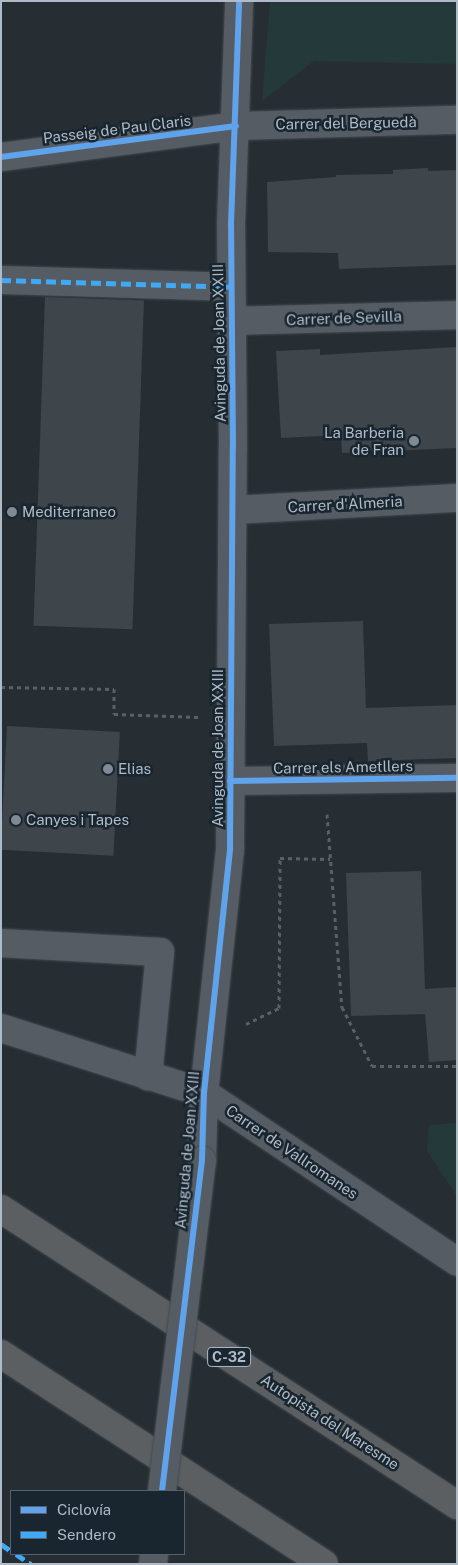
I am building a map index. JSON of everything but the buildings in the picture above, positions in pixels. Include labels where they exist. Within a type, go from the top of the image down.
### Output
[{"type":"highway","name":"Autopista del Maresme","points":[[1,1209],[457,1505]]},
{"type":"highway","points":[[1,1354],[324,1564]]},
{"type":"street","name":"Avinguda de Joan XXIII","points":[[162,1490],[202,1160],[204,1093],[230,849],[233,510],[231,224],[240,1]]},
{"type":"street","name":"Carrer del Berguedà","points":[[236,126],[457,120]]},
{"type":"street","name":"Passeig de Pau Claris","points":[[1,157],[236,126]]},
{"type":"street","points":[[1,280],[231,287]]},
{"type":"street","name":"Carrer de Sevilla","points":[[231,321],[457,315]]},
{"type":"street","name":"Carrer d'Almeria","points":[[233,510],[457,498]]},
{"type":"street","name":"Carrer els Ametllers","points":[[230,781],[457,778]]},
{"type":"street","points":[[1,943],[160,952],[148,1076]]},
{"type":"street","name":"Carrer de Vallromanes","points":[[1,1028],[204,1093],[457,1262]]},
{"type":"path","points":[[1,687],[114,689],[114,714],[230,719]]},
{"type":"path","points":[[324,780],[342,1007],[372,1066],[457,1066]]},
{"type":"path","points":[[242,1026],[279,1008],[280,858],[330,859]]},
{"type":"green space","points":[[270,1],[457,1],[457,64],[314,61],[262,101]]},
{"type":"green space","points":[[457,1123],[457,1196],[427,1151],[429,1125]]},
{"type":"marked path","points":[[1,280],[231,287]]},
{"type":"marked path","points":[[1,1544],[10,1550]]},
{"type":"marked path","points":[[18,1555],[31,1564]]},
{"type":"cycle path","points":[[162,1490],[202,1160],[204,1093],[230,849],[233,447],[231,224],[239,1]]},
{"type":"cycle path","points":[[1,157],[236,126]]},
{"type":"cycle path","points":[[230,781],[457,778]]},
{"type":"place","name":"La Barberia de Fran","points":[[414,441]]},
{"type":"place","name":"Mediterraneo","points":[[12,512]]},
{"type":"place","name":"Elias","points":[[108,769]]},
{"type":"place","name":"Canyes i Tapes","points":[[16,820]]}]
